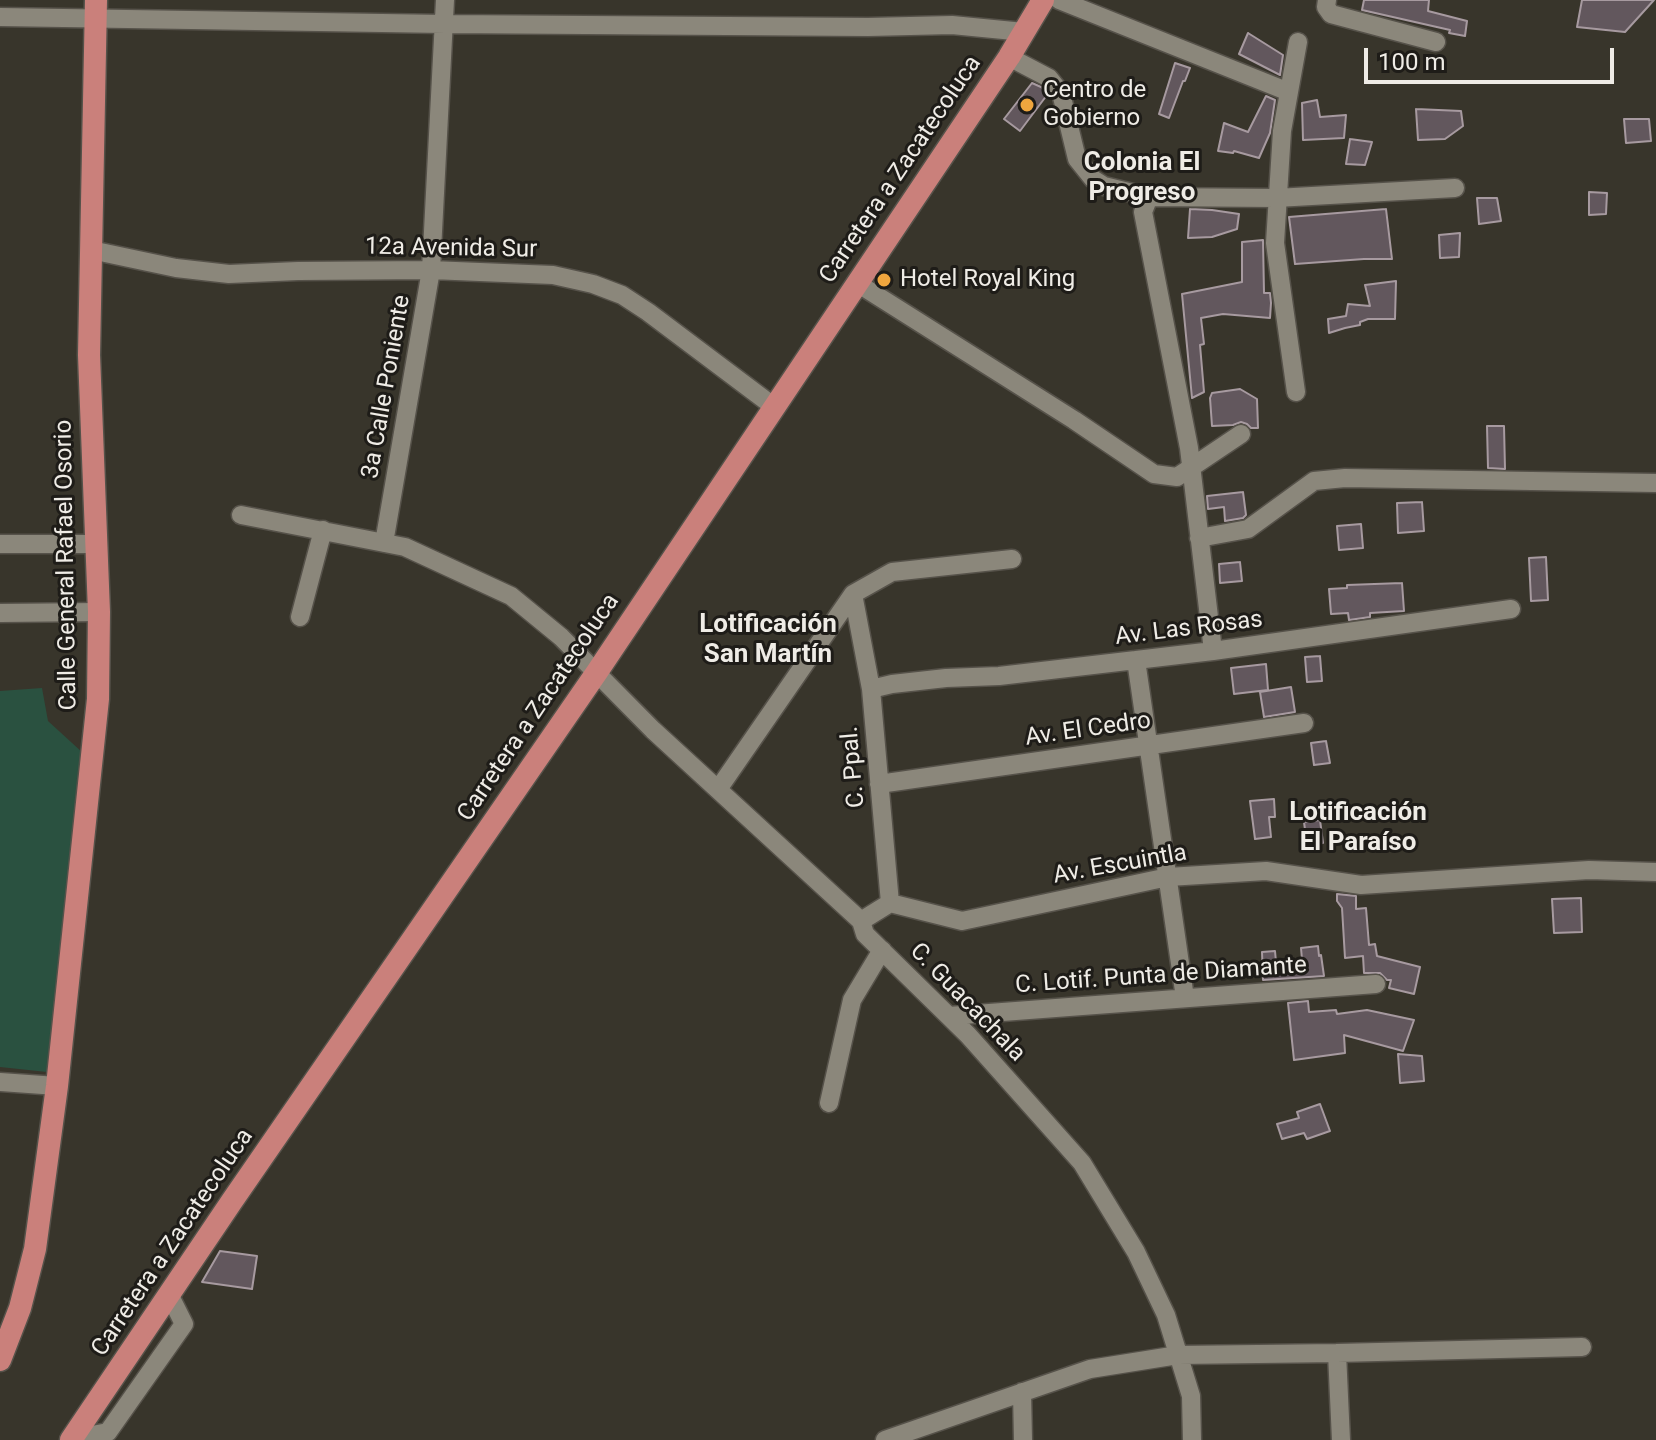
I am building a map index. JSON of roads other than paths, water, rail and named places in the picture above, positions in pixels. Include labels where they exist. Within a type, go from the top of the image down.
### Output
[{"type":"main road","name":"Carretera a Zacatecoluca","points":[[71,1440],[597,672],[1009,57],[1043,0]]},
{"type":"main road","name":"Calle General Rafael Osorio","points":[[0,1360],[20,1308],[35,1249],[57,1086],[95,743],[99,612],[89,355],[96,9]]},
{"type":"street","name":"3a Calle Poniente","points":[[384,543],[431,270],[445,0]]},
{"type":"street","points":[[1059,0],[1289,92]]},
{"type":"street","points":[[1327,0],[1326,7],[1331,14],[1436,42]]},
{"type":"street","points":[[0,17],[96,9],[445,24],[952,25],[1024,32]]},
{"type":"street","points":[[1296,392],[1275,243],[1282,131],[1298,42]]},
{"type":"street","points":[[1009,57],[1049,78],[1061,93],[1077,159],[1093,179],[1104,186],[1149,197],[1276,198],[1455,188]]},
{"type":"street","points":[[1149,197],[1143,212],[1191,468],[1213,651]]},
{"type":"street","name":"12a Avenida Sur","points":[[91,250],[176,268],[229,274],[431,270],[553,275],[593,284],[622,295],[648,312],[773,406]]},
{"type":"street","points":[[857,283],[1154,474],[1177,477],[1241,434]]},
{"type":"street","points":[[1199,538],[1248,529],[1314,481],[1345,478],[1656,483]]},
{"type":"street","name":"C. Guacachala","points":[[241,515],[405,547],[511,596],[561,637],[653,730],[861,921],[865,934],[968,1035],[1082,1163],[1136,1252],[1166,1315],[1191,1396],[1192,1440]]},
{"type":"street","points":[[300,617],[323,530]]},
{"type":"street","points":[[0,544],[96,544]]},
{"type":"street","points":[[719,788],[853,594],[892,572],[1012,559]]},
{"type":"street","name":"C. Ppal.","points":[[853,594],[871,689],[890,903]]},
{"type":"street","name":"Av. Las Rosas","points":[[871,689],[932,679],[999,676],[1213,651],[1511,609]]},
{"type":"street","points":[[0,613],[99,612]]},
{"type":"street","points":[[1136,660],[1185,998]]},
{"type":"street","name":"Av. El Cedro","points":[[879,784],[1304,723]]},
{"type":"street","name":"Av. Escuintla","points":[[890,903],[962,921],[1168,877],[1266,871],[1361,885],[1589,870],[1656,872]]},
{"type":"street","points":[[861,921],[890,903]]},
{"type":"street","points":[[829,1103],[852,1000],[882,950]]},
{"type":"street","name":"C. Lotif. Punta de Diamante","points":[[949,1016],[1376,984]]},
{"type":"street","points":[[0,1082],[57,1086]]},
{"type":"street","points":[[885,1440],[1090,1369],[1178,1355],[1582,1347]]},
{"type":"street","points":[[1337,1353],[1341,1440]]},
{"type":"street","points":[[1022,1392],[1023,1440]]},
{"type":"place","name":"Centro de Gobierno","points":[[1027,105]]},
{"type":"place","name":"Hotel Royal King","points":[[884,280]]},
{"type":"district","name":"Colonia El Progreso","points":[[1142,178]]},
{"type":"district","name":"Lotificación San Martín","points":[[768,640]]},
{"type":"district","name":"Lotificación El Paraíso","points":[[1358,828]]}]
